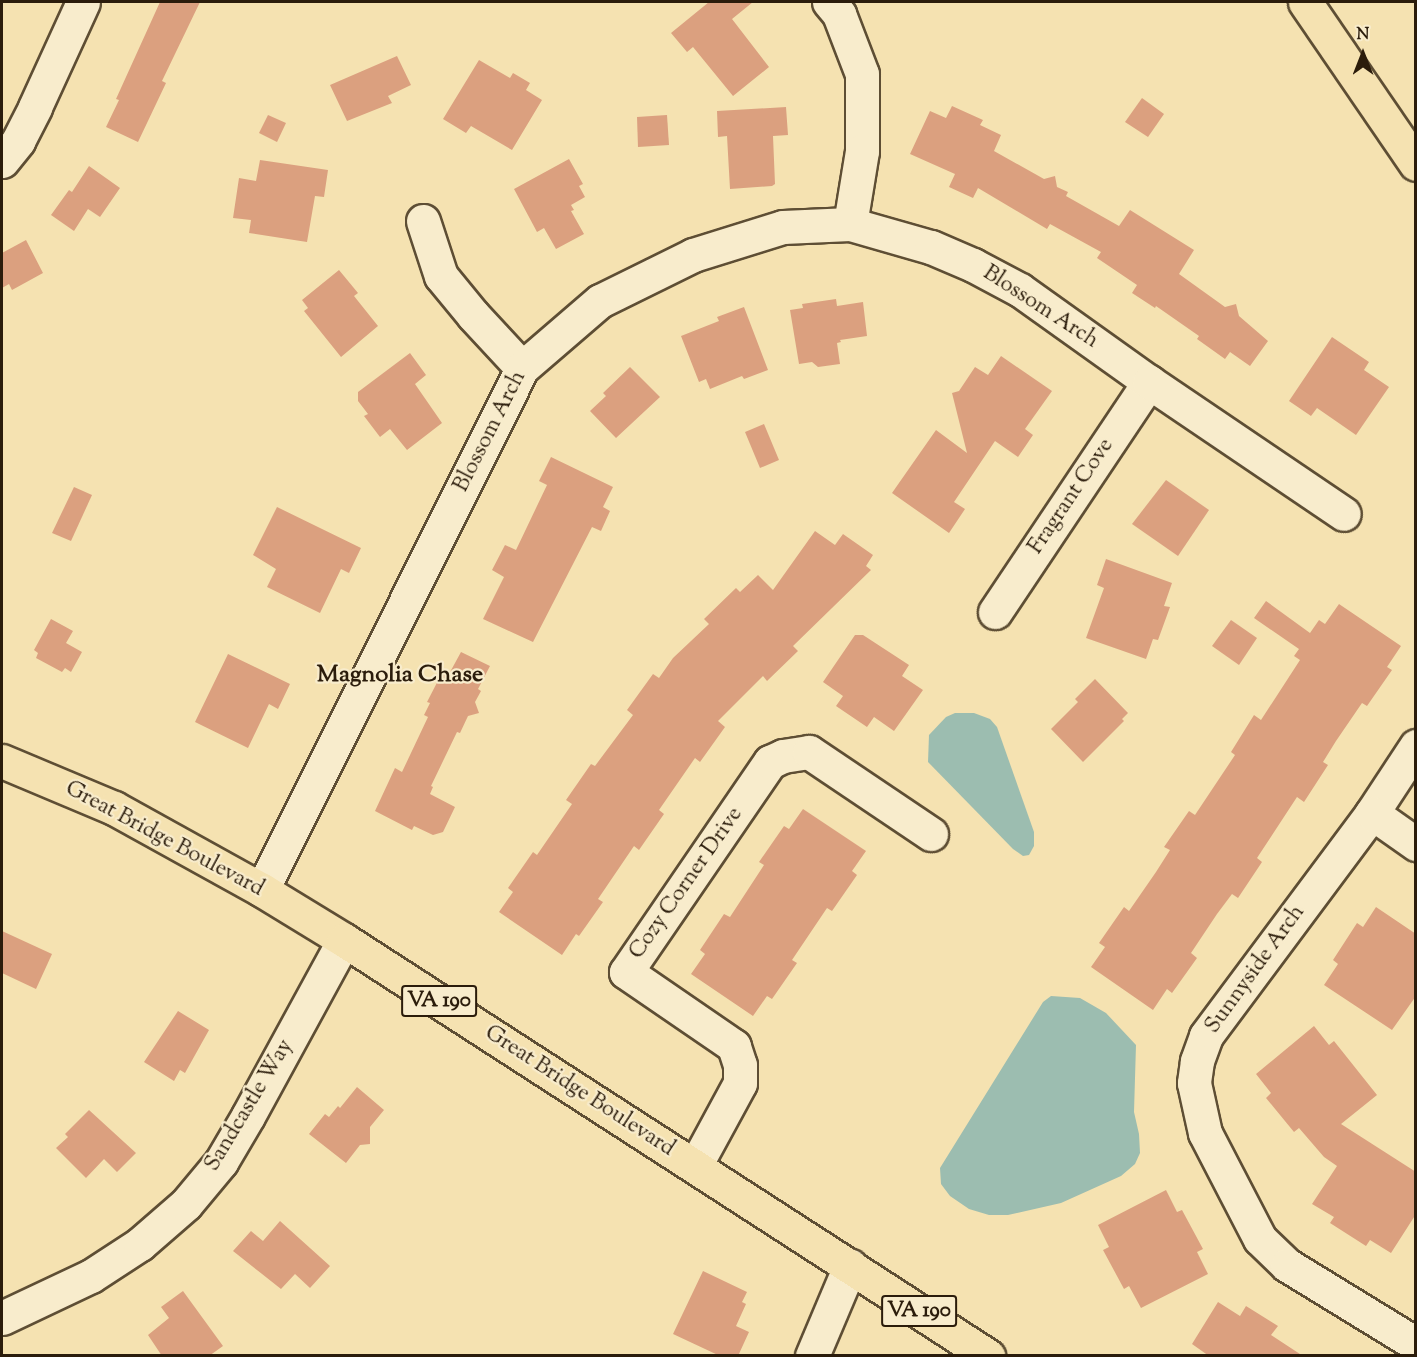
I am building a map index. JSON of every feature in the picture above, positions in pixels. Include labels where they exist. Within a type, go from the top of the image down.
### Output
[{"type":"main road","points":[[1305,2],[1416,164]]},
{"type":"main road","name":"Great Bridge Boulevard","points":[[2,760],[114,808],[262,890],[344,940],[988,1356]]},
{"type":"street","points":[[2,161],[18,141],[35,108],[83,2]]},
{"type":"street","points":[[829,2],[839,14],[862,74],[862,151],[850,224]]},
{"type":"street","points":[[423,221],[441,276],[522,368]]},
{"type":"street","name":"Blossom Arch","points":[[262,890],[522,368],[600,301],[693,255],[783,227],[850,224],[931,247],[973,265],[1020,290],[1149,382],[1344,514]]},
{"type":"street","name":"Fragrant Cove","points":[[995,612],[1149,382]]},
{"type":"street","name":"Sunnyside Arch","points":[[1416,746],[1372,813],[1206,1036],[1197,1061],[1194,1083],[1205,1133],[1260,1239],[1287,1265],[1416,1344]]},
{"type":"street","name":"Cozy Corner Drive","points":[[695,1166],[740,1083],[740,1065],[734,1046],[626,972],[770,762],[783,756],[809,752],[931,834]]},
{"type":"street","points":[[1372,813],[1416,844]]},
{"type":"street","name":"Sandcastle Way","points":[[2,1318],[91,1276],[140,1244],[186,1204],[220,1162],[237,1134],[344,940]]},
{"type":"street","points":[[812,1356],[850,1266]]},
{"type":"shaded area","points":[[955,713],[974,713],[990,719],[997,727],[1034,832],[1034,846],[1029,855],[1023,856],[1013,849],[928,762],[929,735],[946,717]]},
{"type":"shaded area","points":[[1051,996],[1080,998],[1106,1013],[1136,1045],[1134,1112],[1140,1153],[1135,1164],[1121,1176],[1061,1203],[1008,1215],[989,1215],[969,1209],[950,1196],[941,1184],[940,1168],[1043,1002]]},
{"type":"building","points":[[160,2],[200,2],[162,81],[166,83],[138,142],[106,127],[119,100],[116,99]]},
{"type":"building","points":[[709,2],[753,2],[732,19],[769,67],[733,96],[693,47],[687,52],[671,33]]},
{"type":"building","points":[[397,56],[411,85],[388,96],[392,103],[347,121],[330,85]]},
{"type":"building","points":[[479,60],[510,78],[513,73],[530,83],[526,90],[542,100],[512,150],[471,126],[466,133],[443,119]]},
{"type":"building","points":[[1142,98],[1164,114],[1148,137],[1125,122]]},
{"type":"building","points":[[952,106],[983,120],[980,125],[1001,135],[994,151],[1044,179],[1055,176],[1057,187],[1068,192],[1066,196],[1119,226],[1130,210],[1194,250],[1179,274],[1225,307],[1236,304],[1239,316],[1268,341],[1250,366],[1230,352],[1225,359],[1197,339],[1199,336],[1156,306],[1155,308],[1132,293],[1137,285],[1097,258],[1101,252],[1050,224],[1047,229],[978,188],[973,198],[949,187],[955,174],[910,154],[930,111],[946,118]]},
{"type":"building","points":[[786,107],[788,135],[773,136],[775,184],[730,189],[727,136],[718,137],[717,111]]},
{"type":"building","points":[[268,115],[286,123],[277,142],[259,133]]},
{"type":"building","points":[[667,115],[669,145],[638,147],[637,117]]},
{"type":"building","points":[[569,159],[583,184],[579,186],[585,197],[571,205],[574,210],[571,211],[584,234],[556,249],[544,228],[537,232],[514,189]]},
{"type":"building","points":[[260,160],[328,170],[324,197],[315,196],[307,242],[249,233],[251,220],[233,218],[239,178],[256,181]]},
{"type":"building","points":[[89,166],[120,188],[100,217],[88,209],[74,231],[51,215],[69,190],[72,192]]},
{"type":"building","points":[[26,240],[43,273],[12,290],[9,284],[2,288],[2,253]]},
{"type":"building","points":[[339,270],[358,293],[354,296],[378,326],[341,357],[304,311],[308,308],[302,300]]},
{"type":"building","points":[[836,299],[837,306],[863,302],[867,336],[840,340],[841,342],[837,343],[840,364],[818,367],[812,362],[799,364],[790,310],[803,308],[802,304]]},
{"type":"building","points":[[744,307],[768,370],[744,379],[742,376],[710,389],[706,379],[699,382],[681,336],[719,321],[717,317]]},
{"type":"building","points":[[1332,337],[1369,362],[1364,370],[1389,387],[1356,435],[1317,408],[1311,416],[1289,401]]},
{"type":"building","points":[[410,353],[426,375],[415,384],[442,423],[407,450],[390,429],[380,437],[364,416],[368,414],[358,401],[358,392]]},
{"type":"building","points":[[1001,356],[1052,391],[1025,429],[1033,435],[1018,457],[995,441],[954,502],[965,509],[949,533],[892,493],[936,430],[967,453],[952,393],[959,391],[975,367],[988,375]]},
{"type":"building","points":[[630,367],[660,397],[616,438],[590,411],[606,396],[603,393]]},
{"type":"building","points":[[764,424],[779,460],[760,468],[745,432]]},
{"type":"building","points":[[551,457],[613,487],[603,507],[610,511],[601,531],[592,527],[533,642],[483,619],[504,577],[492,570],[505,545],[516,550],[547,485],[539,481]]},
{"type":"building","points":[[1166,480],[1209,510],[1178,556],[1132,524]]},
{"type":"building","points":[[74,487],[92,495],[71,541],[52,533]]},
{"type":"building","points":[[277,507],[361,548],[349,573],[341,569],[320,613],[267,587],[276,569],[253,555]]},
{"type":"building","points":[[815,531],[835,545],[843,534],[873,555],[866,566],[871,570],[793,646],[798,651],[767,681],[763,676],[718,721],[725,727],[700,762],[695,758],[659,810],[664,814],[639,850],[634,846],[598,899],[603,902],[579,936],[576,934],[562,955],[499,912],[513,892],[508,888],[533,852],[537,855],[572,804],[566,800],[591,764],[595,766],[633,715],[627,710],[653,674],[659,678],[673,658],[709,624],[704,619],[736,588],[740,592],[758,575],[773,590]]},
{"type":"building","points":[[1106,559],[1172,583],[1164,606],[1170,607],[1158,640],[1153,639],[1146,659],[1086,638],[1104,588],[1097,585]]},
{"type":"building","points":[[1266,601],[1310,633],[1319,620],[1325,624],[1339,604],[1401,646],[1387,667],[1392,670],[1367,706],[1362,703],[1336,741],[1323,762],[1328,765],[1304,802],[1297,797],[1257,858],[1262,862],[1238,898],[1232,894],[1191,953],[1197,958],[1172,993],[1167,989],[1153,1010],[1091,967],[1105,947],[1099,943],[1124,907],[1129,911],[1170,850],[1164,847],[1189,811],[1195,815],[1235,755],[1231,752],[1254,715],[1261,720],[1300,660],[1294,656],[1299,649],[1254,618]]},
{"type":"building","points":[[51,619],[73,631],[66,643],[82,652],[71,672],[65,668],[62,672],[36,658],[38,653],[34,650]]},
{"type":"building","points":[[1231,620],[1257,638],[1239,665],[1212,646]]},
{"type":"building","points":[[855,635],[863,635],[909,665],[902,676],[923,690],[894,731],[874,717],[867,727],[836,706],[843,696],[823,682]]},
{"type":"building","points":[[461,652],[490,666],[478,689],[481,691],[475,702],[479,713],[468,716],[460,733],[457,732],[431,786],[433,787],[430,794],[455,807],[443,832],[433,835],[414,826],[412,830],[375,811],[395,768],[402,772],[428,717],[424,715],[430,703],[427,702],[443,671],[449,674]]},
{"type":"building","points":[[228,654],[290,684],[278,709],[269,704],[248,748],[195,722]]},
{"type":"building","points":[[1095,679],[1128,713],[1122,719],[1124,721],[1083,762],[1051,729],[1078,702],[1075,699]]},
{"type":"building","points":[[803,809],[866,851],[852,871],[857,875],[832,911],[827,908],[792,960],[797,963],[772,999],[767,996],[753,1016],[691,974],[705,954],[700,950],[724,914],[730,917],[764,865],[759,862],[784,826],[789,829]]},
{"type":"building","points":[[1376,907],[1416,934],[1416,996],[1392,1030],[1324,985],[1338,964],[1333,960],[1357,923],[1363,927]]},
{"type":"building","points":[[2,931],[52,954],[36,989],[2,973]]},
{"type":"building","points":[[178,1011],[209,1030],[185,1073],[180,1070],[174,1081],[144,1062]]},
{"type":"building","points":[[1314,1026],[1329,1045],[1334,1041],[1377,1095],[1341,1124],[1416,1172],[1416,1214],[1391,1253],[1370,1240],[1366,1246],[1330,1223],[1334,1217],[1312,1204],[1337,1166],[1324,1157],[1299,1128],[1294,1132],[1266,1098],[1271,1093],[1256,1074]]},
{"type":"building","points":[[357,1087],[384,1110],[370,1127],[370,1144],[360,1145],[346,1163],[309,1134],[325,1114],[329,1117],[338,1106],[340,1108]]},
{"type":"building","points":[[89,1110],[136,1153],[117,1172],[104,1159],[86,1178],[56,1148],[68,1137],[65,1134]]},
{"type":"building","points":[[1166,1190],[1177,1212],[1182,1210],[1203,1249],[1197,1252],[1208,1274],[1141,1308],[1129,1286],[1124,1289],[1103,1250],[1109,1247],[1098,1225]]},
{"type":"building","points":[[280,1221],[330,1266],[310,1288],[295,1274],[281,1289],[233,1251],[251,1231],[263,1241]]},
{"type":"building","points":[[703,1271],[747,1292],[742,1302],[746,1304],[736,1326],[749,1332],[738,1356],[720,1356],[673,1334]]},
{"type":"building","points":[[183,1291],[223,1346],[209,1356],[162,1356],[148,1335],[169,1318],[161,1307]]},
{"type":"building","points":[[1218,1302],[1240,1316],[1246,1306],[1278,1326],[1271,1335],[1303,1356],[1209,1356],[1192,1344]]},
{"type":"district","name":"Magnolia Chase","points":[[400,676]]}]
